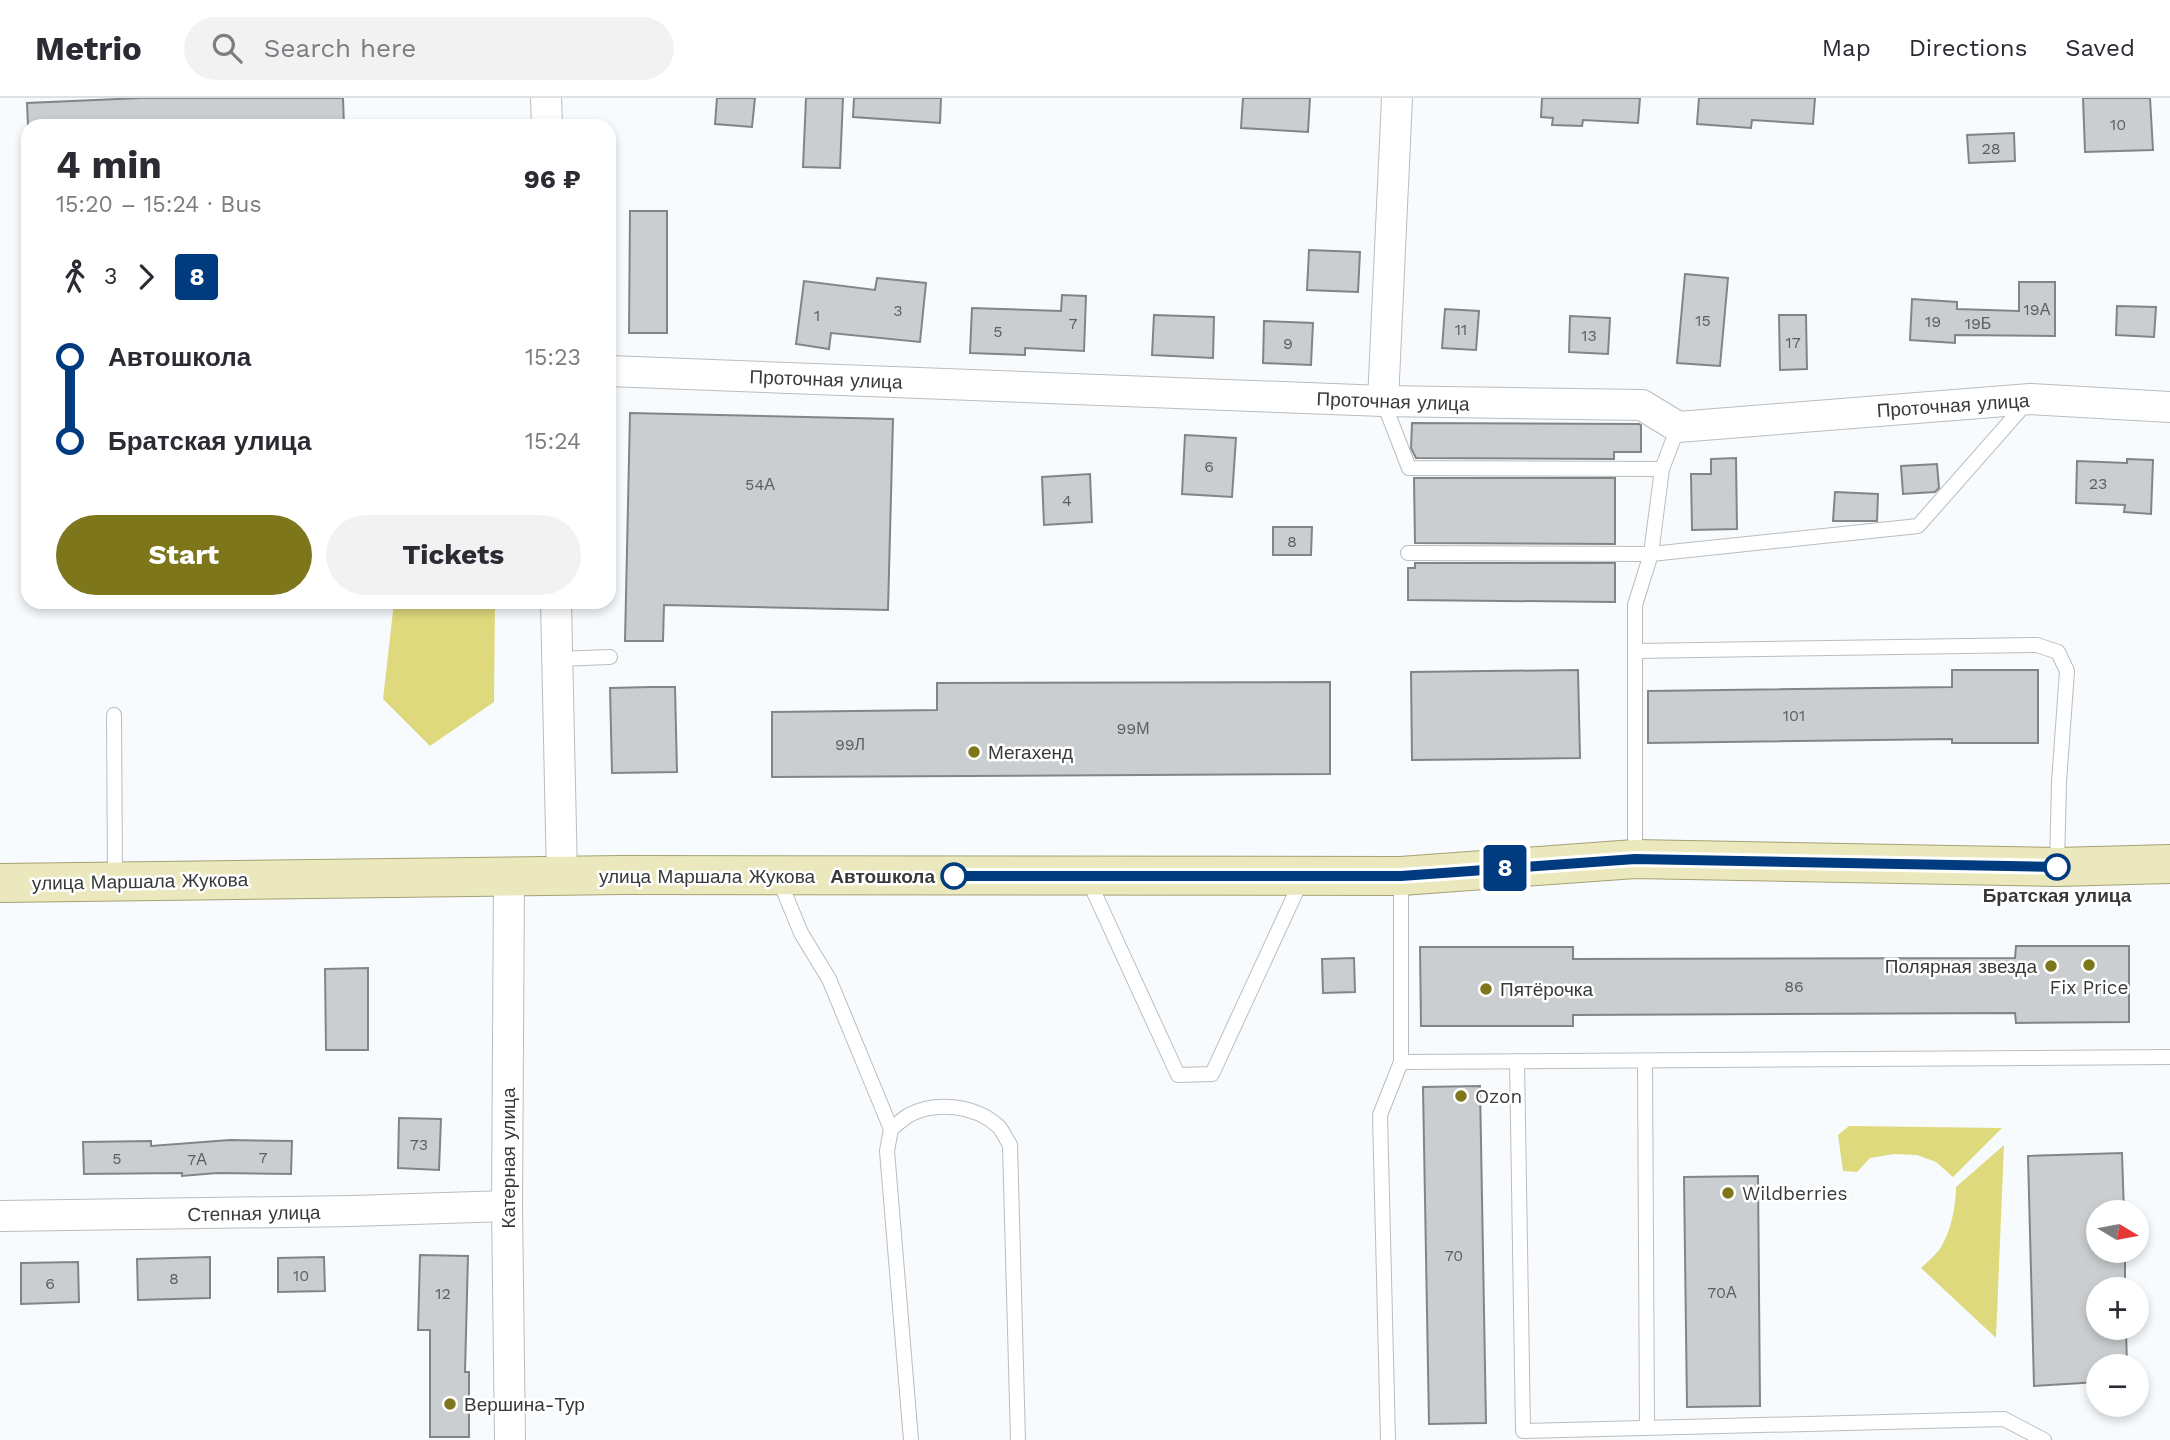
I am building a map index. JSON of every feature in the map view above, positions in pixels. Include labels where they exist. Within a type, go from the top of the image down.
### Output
[{"type":"main road","name":"улица Маршала Жукова","points":[[0,883],[562,876],[1401,876],[1635,859],[2057,867],[2170,864]]},
{"type":"street","points":[[546,98],[547,119]]},
{"type":"street","points":[[1383,401],[1397,98]]},
{"type":"street","name":"Проточная улица","points":[[616,371],[1383,401],[1642,405],[1678,427],[2030,399],[2170,407]]},
{"type":"street","points":[[556,609],[562,876]]},
{"type":"street","name":"Катерная улица","points":[[509,877],[507,1206],[510,1440]]},
{"type":"street","name":"Степная улица","points":[[0,1216],[338,1212],[507,1206]]},
{"type":"lane","points":[[1408,553],[1651,554],[1918,526],[2030,399]]},
{"type":"lane","points":[[1383,401],[1409,468],[1662,469]]},
{"type":"lane","points":[[1635,859],[1635,605],[1651,554],[1662,469],[1678,427]]},
{"type":"lane","points":[[1635,651],[2037,645],[2058,652],[2067,671],[2059,782],[2057,867]]},
{"type":"lane","points":[[557,659],[610,657]]},
{"type":"lane","points":[[114,715],[115,881]]},
{"type":"lane","points":[[777,875],[801,933],[829,979],[891,1129],[887,1151],[911,1440]]},
{"type":"lane","points":[[1086,876],[1178,1074],[1212,1074],[1304,876]]},
{"type":"lane","points":[[1388,1440],[1380,1115],[1401,1062],[1401,876]]},
{"type":"lane","points":[[1401,1062],[2170,1057]]},
{"type":"lane","points":[[1644,1061],[1647,1427]]},
{"type":"lane","points":[[1517,1062],[1523,1431],[2004,1419],[2044,1440]]},
{"type":"lane","points":[[891,1129],[909,1116],[928,1109],[949,1106],[975,1112],[999,1127],[1010,1145],[1018,1440]]},
{"type":"shaded area","points":[[393,609],[495,609],[494,702],[430,746],[383,699]]},
{"type":"shaded area","points":[[1849,1126],[2002,1128],[1953,1177],[1936,1162],[1917,1155],[1894,1154],[1870,1158],[1857,1172],[1843,1171],[1838,1135]]},
{"type":"shaded area","points":[[2004,1145],[1996,1338],[1921,1268],[1945,1241],[1952,1218],[1956,1187]]},
{"type":"building","points":[[141,98],[343,98],[344,119],[28,119],[27,103]]},
{"type":"building","points":[[717,98],[755,98],[752,127],[715,124]]},
{"type":"building","points":[[806,98],[843,98],[840,168],[803,167]]},
{"type":"building","points":[[854,98],[941,98],[940,123],[853,117]]},
{"type":"building","points":[[1243,98],[1310,98],[1308,132],[1241,128]]},
{"type":"building","points":[[1542,98],[1640,98],[1638,123],[1583,120],[1582,126],[1552,125],[1553,118],[1541,117]]},
{"type":"building","points":[[1699,98],[1815,98],[1813,124],[1752,120],[1751,128],[1697,124]]},
{"type":"building","points":[[2083,98],[2150,98],[2153,150],[2085,152]]},
{"type":"building","points":[[2014,133],[2015,161],[1969,163],[1967,135]]},
{"type":"building","points":[[630,211],[667,211],[667,333],[629,333]]},
{"type":"building","points":[[1309,250],[1360,252],[1358,292],[1307,290]]},
{"type":"building","points":[[1685,274],[1728,278],[1720,366],[1677,363]]},
{"type":"building","points":[[877,278],[926,283],[920,342],[831,333],[829,349],[796,344],[804,281],[875,290]]},
{"type":"building","points":[[2019,282],[2055,282],[2055,336],[1955,335],[1955,343],[1910,340],[1912,299],[1957,302],[1957,309],[2019,311]]},
{"type":"building","points":[[1062,295],[1086,296],[1084,351],[1025,348],[1025,355],[970,353],[972,308],[1061,311]]},
{"type":"building","points":[[2117,306],[2156,307],[2154,337],[2116,335]]},
{"type":"building","points":[[1445,309],[1479,311],[1476,350],[1442,348]]},
{"type":"building","points":[[1154,315],[1214,317],[1213,358],[1152,355]]},
{"type":"building","points":[[1779,315],[1806,315],[1807,369],[1780,370]]},
{"type":"building","points":[[1570,316],[1610,318],[1608,354],[1569,352]]},
{"type":"building","points":[[1264,321],[1313,323],[1311,365],[1263,363]]},
{"type":"building","points":[[630,413],[893,419],[888,610],[664,605],[663,641],[625,641]]},
{"type":"building","points":[[1412,423],[1639,424],[1641,452],[1614,452],[1614,459],[1416,458],[1411,448]]},
{"type":"building","points":[[1185,435],[1236,438],[1232,497],[1182,494]]},
{"type":"building","points":[[1736,458],[1737,529],[1692,530],[1691,474],[1711,474],[1711,459]]},
{"type":"building","points":[[2127,459],[2153,460],[2151,514],[2124,512],[2125,505],[2076,503],[2077,461],[2127,463]]},
{"type":"building","points":[[1937,464],[1939,488],[1935,492],[1903,494],[1901,466]]},
{"type":"building","points":[[1090,474],[1092,522],[1044,525],[1042,477]]},
{"type":"building","points":[[1414,478],[1615,478],[1615,544],[1415,543]]},
{"type":"building","points":[[1835,492],[1878,494],[1877,521],[1833,521]]},
{"type":"building","points":[[1273,527],[1312,527],[1311,555],[1273,555]]},
{"type":"building","points":[[1415,563],[1615,563],[1615,602],[1408,600],[1408,568],[1415,568]]},
{"type":"building","points":[[1578,670],[1580,758],[1412,760],[1411,672]]},
{"type":"building","points":[[1952,670],[2038,670],[2038,743],[1952,743],[1952,739],[1648,743],[1648,691],[1952,687]]},
{"type":"building","points":[[1330,682],[1330,774],[772,777],[772,712],[937,710],[937,683]]},
{"type":"building","points":[[675,687],[677,772],[612,773],[610,688]]},
{"type":"building","points":[[2016,946],[2129,946],[2129,1022],[2016,1023],[2015,1013],[1573,1015],[1573,1026],[1421,1026],[1420,947],[1573,947],[1573,959],[2015,958]]},
{"type":"building","points":[[1354,958],[1355,992],[1323,993],[1322,959]]},
{"type":"building","points":[[368,968],[368,1050],[326,1050],[325,969]]},
{"type":"building","points":[[1480,1086],[1486,1423],[1429,1424],[1423,1087]]},
{"type":"building","points":[[399,1118],[441,1119],[439,1170],[398,1168]]},
{"type":"building","points":[[230,1140],[292,1141],[291,1174],[84,1174],[83,1142],[151,1141],[151,1146]]},
{"type":"building","points":[[2122,1153],[2124,1200],[2086,1200],[2086,1264],[2125,1264],[2125,1277],[2086,1277],[2086,1340],[2126,1340],[2127,1354],[2086,1354],[2086,1383],[2034,1386],[2028,1156]]},
{"type":"building","points":[[1758,1176],[1760,1406],[1687,1407],[1684,1177]]},
{"type":"building","points":[[420,1255],[468,1256],[465,1372],[469,1372],[469,1437],[430,1437],[430,1330],[418,1330]]},
{"type":"building","points":[[210,1257],[210,1298],[138,1300],[137,1259]]},
{"type":"building","points":[[324,1257],[325,1291],[278,1292],[278,1258]]},
{"type":"building","points":[[78,1262],[79,1302],[21,1304],[21,1263]]},
{"type":"bus line","name":"8","points":[[954,876],[1401,876],[1635,859],[2057,867]]},
{"type":"place","name":"Мегахенд","points":[[974,752]]},
{"type":"place","name":"Братская улица","points":[[2057,867]]},
{"type":"place","name":"Автошкола","points":[[954,876]]},
{"type":"place","name":"Fix Price","points":[[2089,965]]},
{"type":"place","name":"Полярная звезда","points":[[2051,966]]},
{"type":"place","name":"Пятёрочка","points":[[1486,989]]},
{"type":"place","name":"Ozon","points":[[1461,1096]]},
{"type":"place","name":"Wildberries","points":[[1728,1193]]},
{"type":"place","name":"Вершина-Тур","points":[[450,1404]]}]
